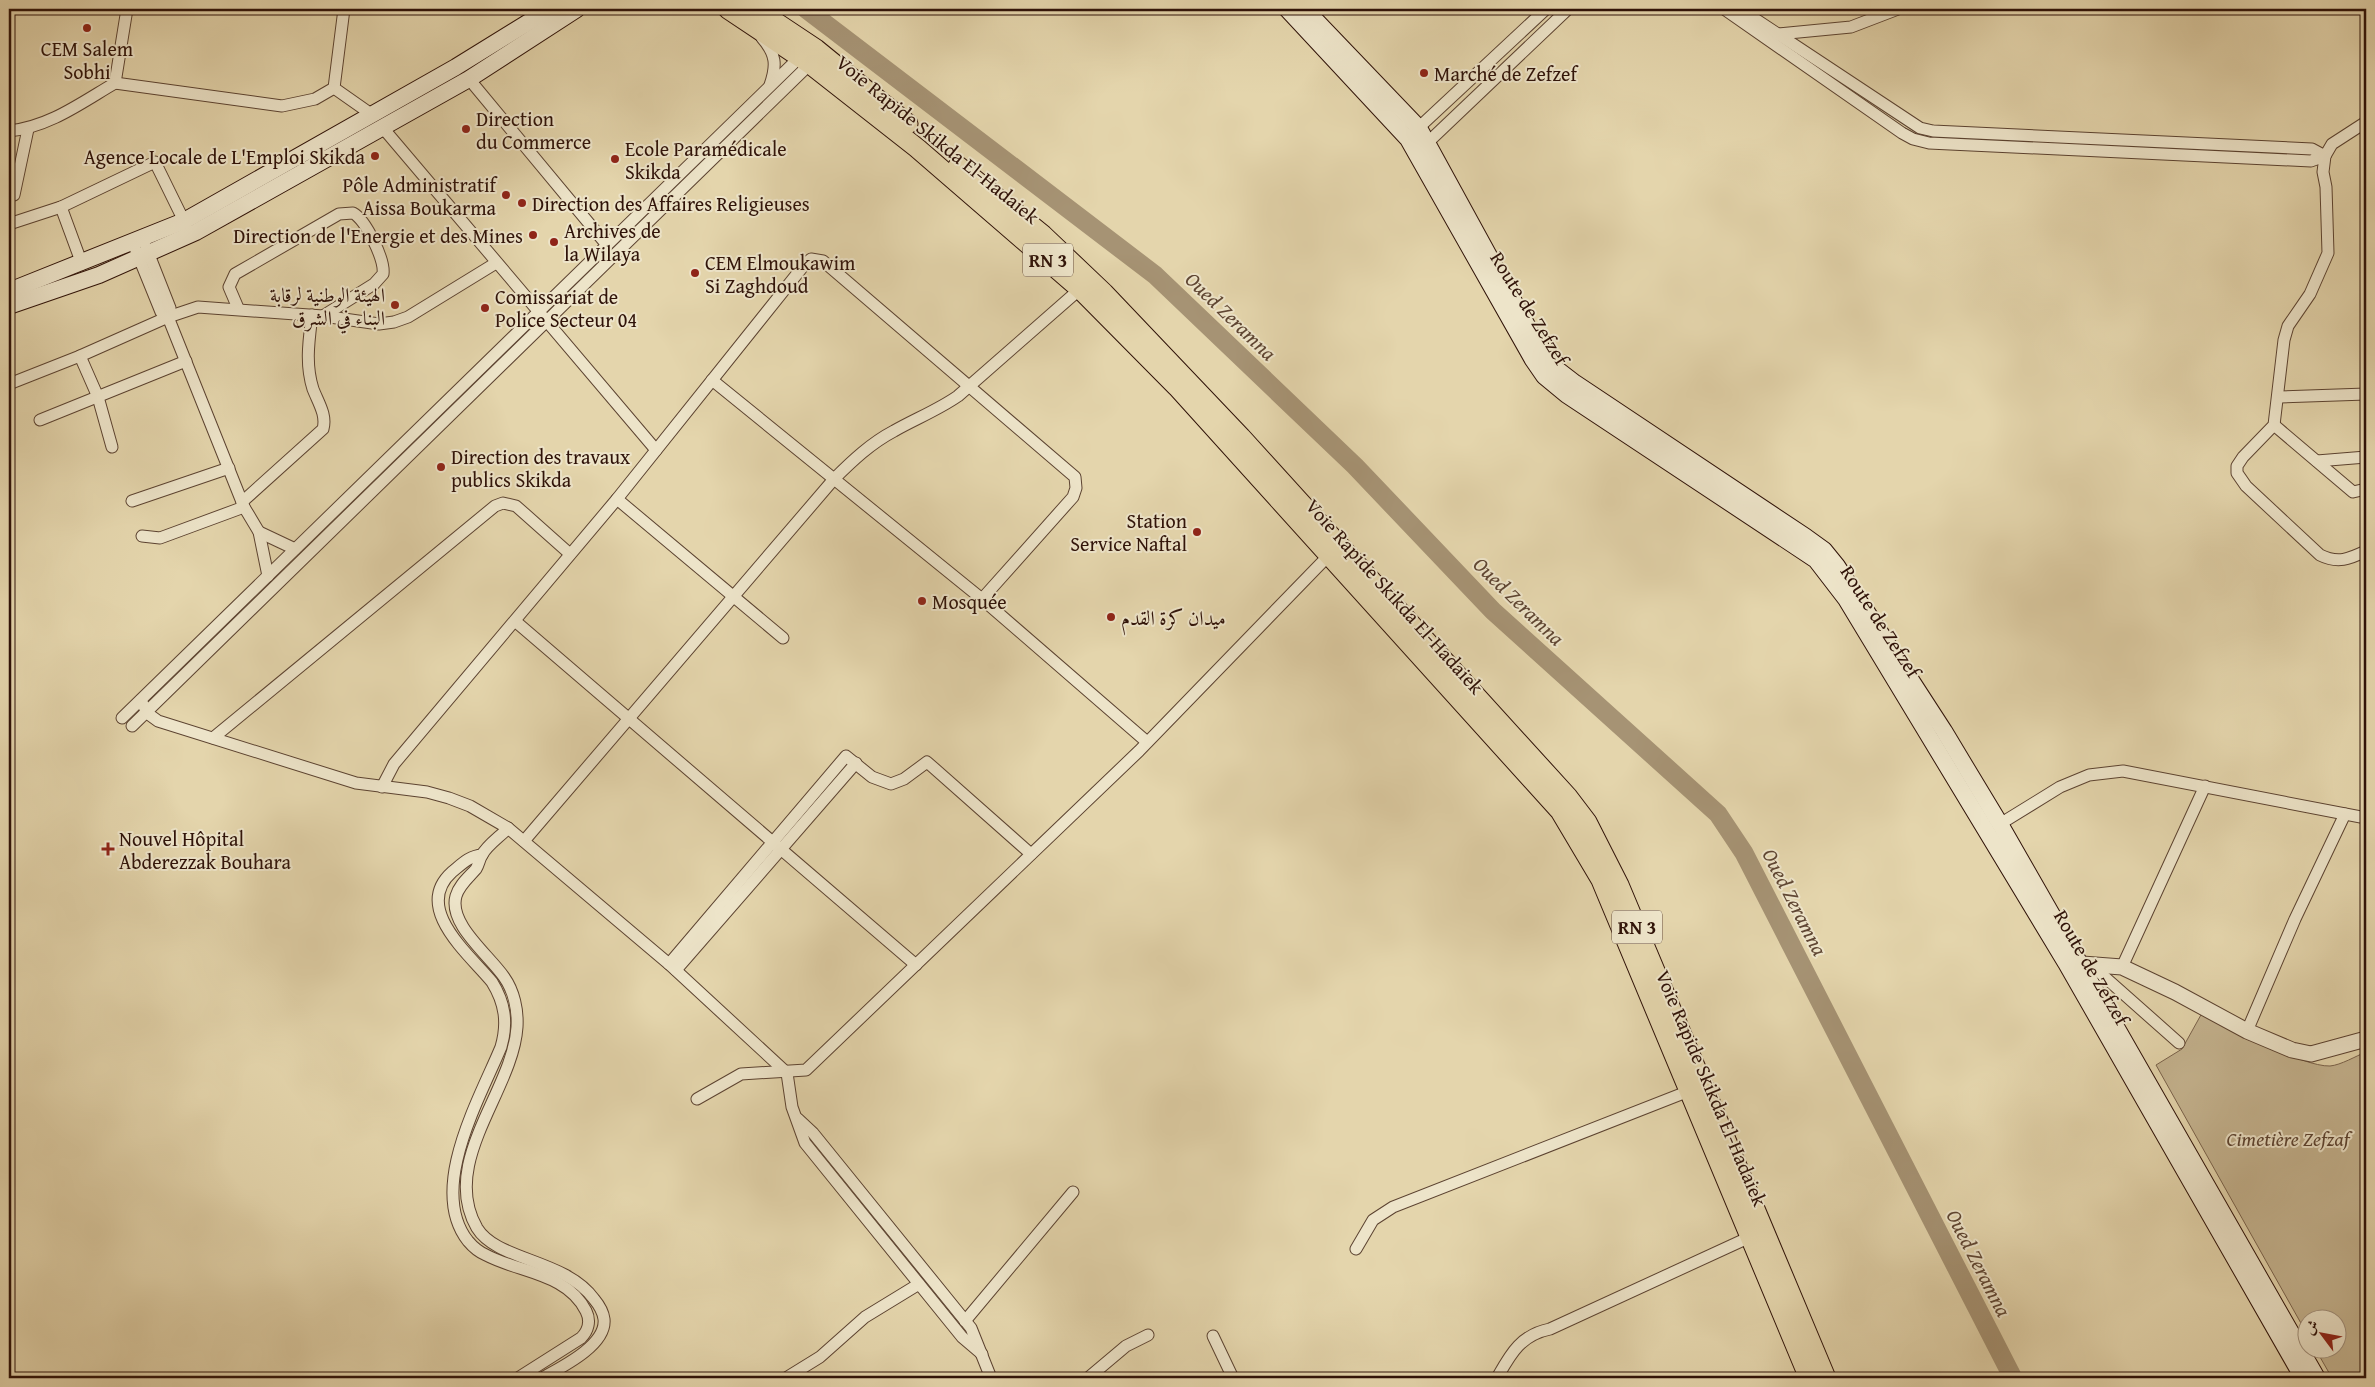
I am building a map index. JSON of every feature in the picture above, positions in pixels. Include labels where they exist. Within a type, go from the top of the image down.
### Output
[{"type":"highway","name":"Voie Rapide Skikda El-Hadaiek","points":[[728,9],[754,17],[811,55],[1072,262],[1180,372],[1560,811],[1601,880],[1809,1378]]},
{"type":"highway","name":"Voie Rapide Skikda El-Hadaiek","points":[[811,55],[1080,289],[1334,550],[1568,797],[1587,822],[1619,885],[1826,1378]]},
{"type":"main road","points":[[9,291],[82,264],[184,221],[456,67],[550,9]]},
{"type":"main road","points":[[9,306],[55,292],[144,256],[196,232],[469,79],[577,9]]},
{"type":"main road","name":"Route de Zefzef","points":[[1287,9],[1418,140],[1518,336],[1544,376],[1567,395],[1816,560],[1846,599],[2079,963],[2303,1378]]},
{"type":"main road","name":"Route de Zefzef","points":[[1305,9],[1418,140],[1529,329],[1553,366],[1575,383],[1824,550],[1837,566],[1944,731],[2000,824],[2317,1378]]},
{"type":"main road","points":[[371,114],[383,128]]},
{"type":"street","points":[[115,83],[127,9]]},
{"type":"street","points":[[334,88],[344,9]]},
{"type":"street","points":[[1418,140],[1546,9]]},
{"type":"street","points":[[1418,140],[1568,9]]},
{"type":"street","points":[[1724,9],[1902,133],[1913,139],[1929,143],[2311,161],[2325,156]]},
{"type":"street","points":[[1740,9],[1908,122],[1920,128],[1933,131],[2312,149],[2325,156]]},
{"type":"street","points":[[1778,34],[1851,27],[1898,9]]},
{"type":"street","points":[[754,17],[772,50],[776,62],[769,88]]},
{"type":"street","points":[[122,718],[769,88],[811,55]]},
{"type":"street","points":[[132,726],[546,322],[811,55]]},
{"type":"street","points":[[469,79],[607,245]]},
{"type":"street","points":[[9,131],[28,129],[54,118],[115,83],[282,106],[315,99],[334,88]]},
{"type":"street","points":[[334,88],[371,114]]},
{"type":"street","points":[[2366,122],[2332,144],[2325,156],[2323,172],[2326,187],[2328,253],[2310,294],[2288,326],[2284,340],[2274,425],[2240,461],[2237,473],[2240,480],[2320,554],[2330,560],[2341,561],[2366,551]]},
{"type":"street","points":[[383,128],[656,450]]},
{"type":"street","points":[[14,195],[28,129]]},
{"type":"street","points":[[9,224],[61,206],[155,162],[184,221]]},
{"type":"street","points":[[61,206],[82,264]]},
{"type":"street","points":[[142,536],[160,538],[243,504],[322,429],[324,417],[309,371],[308,353],[318,316],[374,284],[383,274],[383,261],[363,223],[353,214],[339,214],[235,274],[229,287],[238,308]]},
{"type":"street","points":[[138,240],[161,312],[168,317],[243,504],[259,532],[268,576]]},
{"type":"street","points":[[382,787],[394,764],[617,499],[805,264],[815,259],[823,261],[968,387],[1072,473],[1076,482],[1073,497],[982,599]]},
{"type":"street","points":[[9,384],[80,356],[168,317],[198,308],[238,308],[379,324],[394,322],[408,317],[496,263]]},
{"type":"street","points":[[524,841],[834,479],[854,460],[880,440],[941,407],[968,387],[1080,289]]},
{"type":"street","points":[[80,356],[98,397],[112,447]]},
{"type":"street","points":[[40,420],[186,361]]},
{"type":"street","points":[[712,380],[982,599],[1147,742]]},
{"type":"street","points":[[2278,397],[2366,394]]},
{"type":"street","points":[[2274,425],[2353,492],[2366,489]]},
{"type":"street","points":[[2317,461],[2366,457]]},
{"type":"street","points":[[132,501],[228,468]]},
{"type":"street","points":[[617,499],[784,638]]},
{"type":"street","points":[[213,738],[495,506],[503,503],[516,506],[570,554]]},
{"type":"street","points":[[259,532],[295,549]]},
{"type":"street","points":[[697,1099],[741,1074],[787,1073],[806,1070],[1147,742],[1334,550]]},
{"type":"street","points":[[515,621],[916,965]]},
{"type":"street","points":[[141,700],[147,712],[158,721],[343,780],[427,792],[449,798],[483,813],[508,828],[673,967],[787,1073],[792,1107],[805,1142],[962,1337],[982,1354]]},
{"type":"street","points":[[673,967],[776,846],[846,756],[872,777],[891,784],[904,779],[926,762],[1031,854]]},
{"type":"street","points":[[776,846],[856,763]]},
{"type":"street","points":[[2000,824],[2060,787],[2089,775],[2123,771],[2366,818]]},
{"type":"street","points":[[2122,968],[2205,786]]},
{"type":"street","points":[[2247,1030],[2295,920],[2345,814]]},
{"type":"street","points":[[508,828],[482,855],[478,866],[458,891],[455,909],[462,925],[509,985],[516,1004],[518,1024],[512,1054],[470,1158],[467,1181],[469,1204],[477,1228],[492,1243],[567,1274],[590,1294],[603,1312],[604,1324],[601,1336],[593,1345],[542,1378]]},
{"type":"street","points":[[482,855],[467,859],[450,874],[440,888],[437,903],[445,925],[498,992],[505,1019],[501,1047],[457,1158],[453,1187],[457,1216],[462,1232],[479,1251],[559,1283],[580,1301],[589,1320],[584,1335],[518,1378]]},
{"type":"street","points":[[2079,963],[2122,968],[2175,992],[2247,1030],[2292,1050],[2311,1054],[2366,1039]]},
{"type":"street","points":[[2079,963],[2179,1043]]},
{"type":"street","points":[[1356,1249],[1373,1220],[1393,1207],[1689,1091]]},
{"type":"street","points":[[797,1118],[813,1132],[971,1328],[991,1378]]},
{"type":"street","points":[[965,1321],[1073,1192]]},
{"type":"street","points":[[1497,1378],[1514,1348],[1542,1331],[1550,1330],[1750,1237]]},
{"type":"street","points":[[786,1378],[820,1357],[865,1317],[919,1284]]},
{"type":"street","points":[[580,1301],[590,1294]]},
{"type":"street","points":[[1088,1378],[1126,1346],[1148,1335]]},
{"type":"street","points":[[1212,1336],[1233,1378]]},
{"type":"green space","name":"Cimetière Zefzaf","points":[[2202,1013],[2247,1036],[2318,1065],[2334,1065],[2366,1052],[2366,1378],[2332,1378],[2322,1360],[2348,1360],[2348,1310],[2298,1310],[2298,1318],[2156,1065],[2182,1049]]},
{"type":"waterway","name":"Oued Zeramna","points":[[806,9],[1155,275],[1355,466],[1493,611],[1718,814],[1744,853],[2013,1378]]},
{"type":"place","name":"CEM Salem Sobhi","points":[[87,28]]},
{"type":"place","name":"Marché de Zefzef","points":[[1424,73]]},
{"type":"place","name":"Direction du Commerce","points":[[466,129]]},
{"type":"place","name":"Agence Locale de L'Emploi Skikda","points":[[375,156]]},
{"type":"place","name":"Ecole Paramédicale Skikda","points":[[615,159]]},
{"type":"place","name":"Pôle Administratif Aissa Boukarma","points":[[506,195]]},
{"type":"place","name":"Direction des Affaires Religieuses","points":[[522,203]]},
{"type":"place","name":"Direction de l'Energie et des Mines","points":[[533,235]]},
{"type":"place","name":"Archives de la Wilaya","points":[[554,242]]},
{"type":"place","name":"CEM Elmoukawim Si Zaghdoud","points":[[695,273]]},
{"type":"place","name":"الهيئة الوطنية لرقابة البناء في الشرق","points":[[395,305]]},
{"type":"place","name":"Comissariat de Police Secteur 04","points":[[485,308]]},
{"type":"place","name":"Direction des travaux publics Skikda","points":[[441,467]]},
{"type":"place","name":"Station Service Naftal","points":[[1197,532]]},
{"type":"place","name":"Mosquée","points":[[922,601]]},
{"type":"place","name":"ميدان كرة القدم","points":[[1111,617]]},
{"type":"place","name":"Nouvel Hôpital Abderezzak Bouhara","points":[[108,849]]}]
